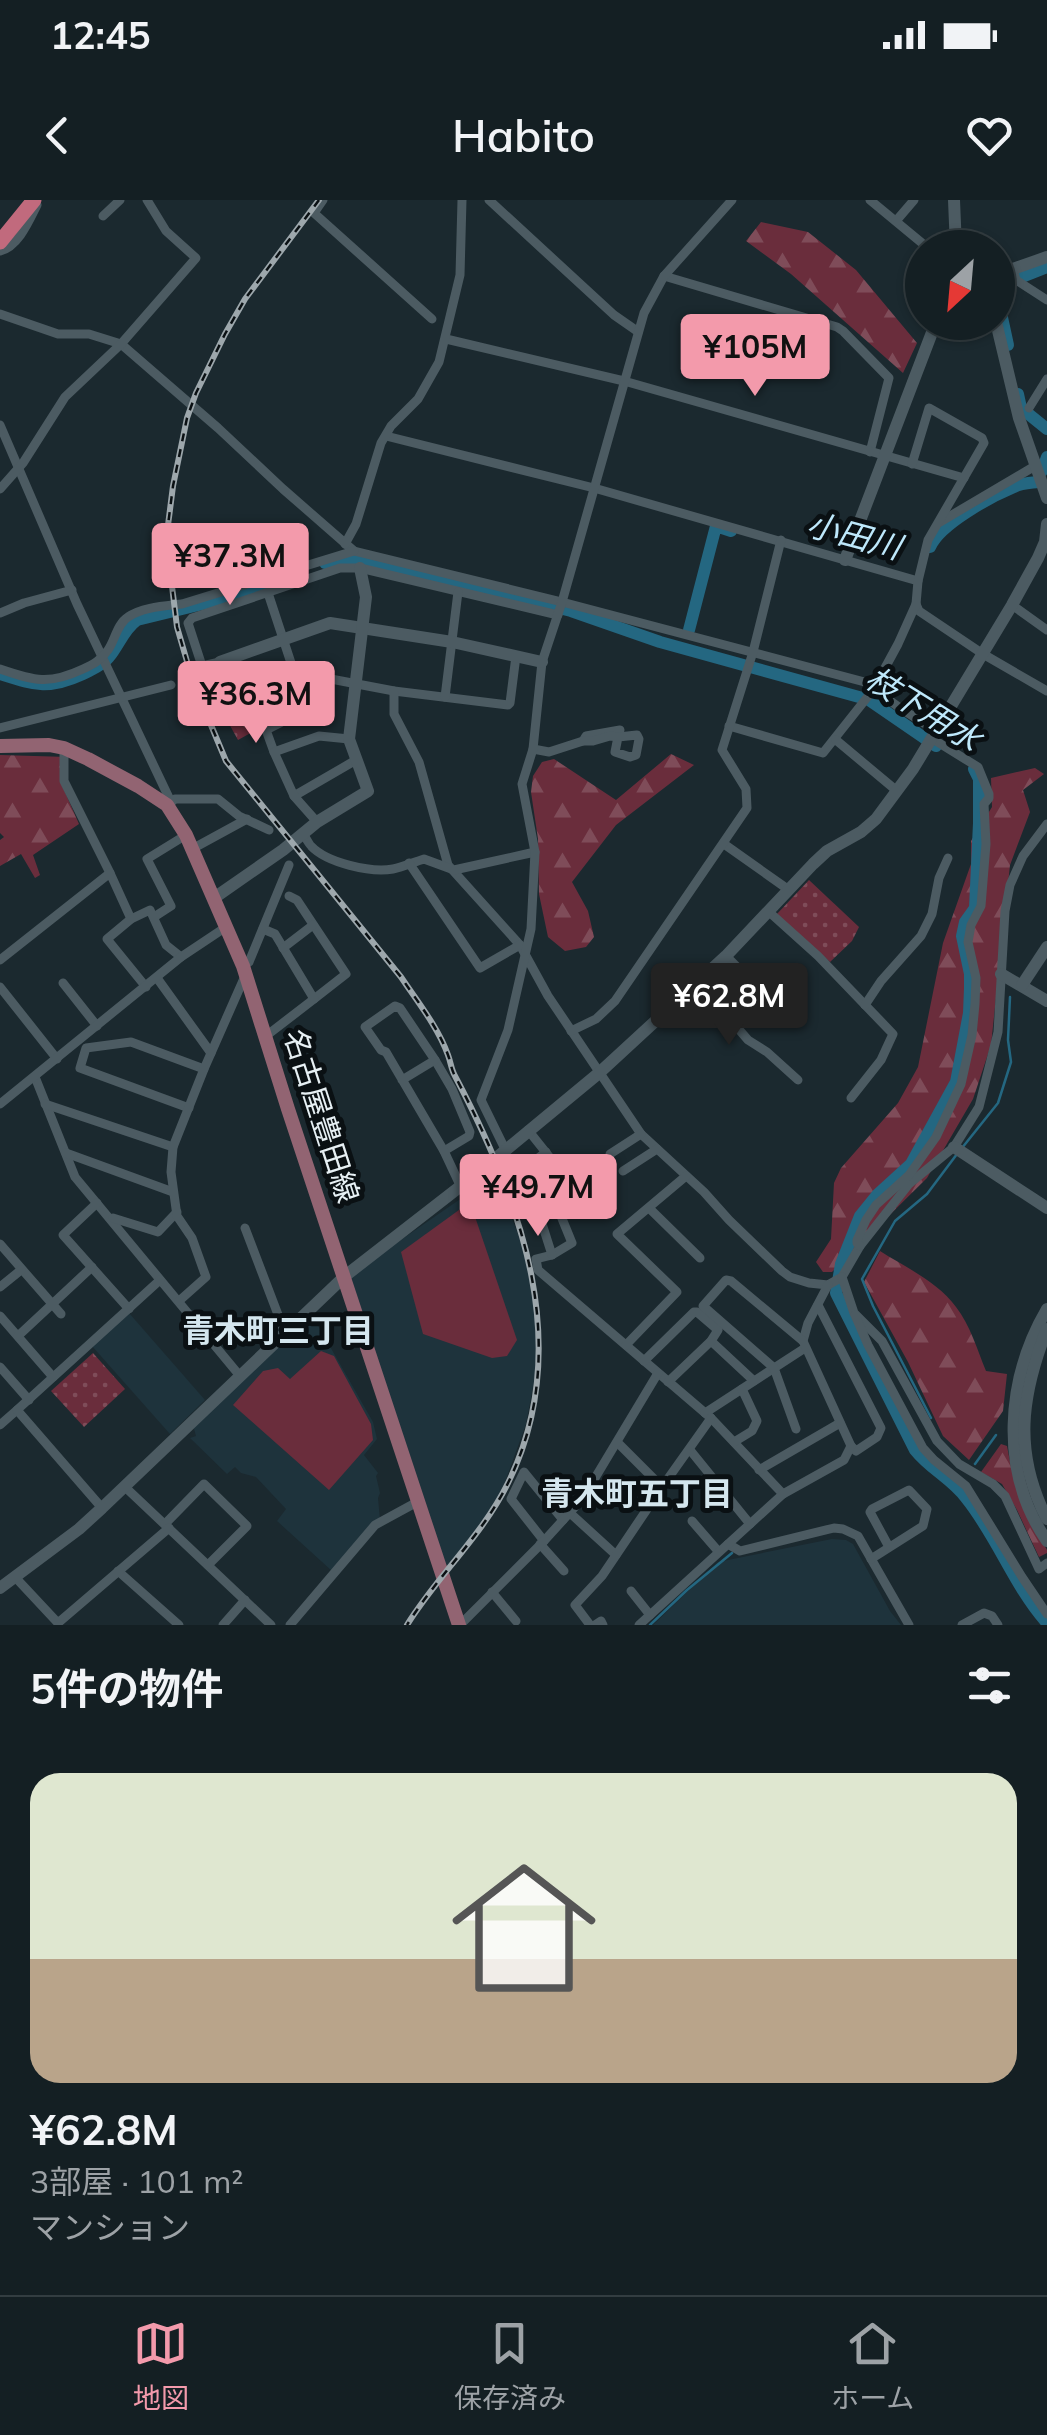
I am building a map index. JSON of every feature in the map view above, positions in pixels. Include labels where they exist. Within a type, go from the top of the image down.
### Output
[{"type":"highway","points":[[0,242],[36,200]]},
{"type":"main road","points":[[954,200],[955,230]]},
{"type":"main road","points":[[1015,270],[1047,257]]},
{"type":"main road","points":[[845,560],[929,340]]},
{"type":"main road","points":[[1000,340],[1015,404],[1047,498]]},
{"type":"main road","points":[[0,1588],[102,1508],[344,1276],[599,1073],[726,956],[827,851],[876,819],[934,736],[1012,605],[1046,540],[1047,524]]},
{"type":"main road","points":[[214,898],[318,822],[368,791],[349,739],[366,597],[354,554]]},
{"type":"main road","points":[[220,662],[330,623],[452,642],[542,662]]},
{"type":"main road","name":"名古屋豊田線","points":[[0,746],[64,748],[117,774],[169,804],[189,842],[244,971],[460,1625]]},
{"type":"main road","points":[[1022,985],[1047,947]]},
{"type":"main road","points":[[1001,974],[1047,1001]]},
{"type":"main road","points":[[954,1148],[1047,1208]]},
{"type":"main road","points":[[1047,1309],[1020,1374],[1014,1420],[1022,1487],[1047,1541]]},
{"type":"main road","points":[[1047,1329],[1026,1390],[1024,1417],[1031,1478],[1047,1519]]},
{"type":"street","points":[[0,251],[9,249],[22,232],[36,200]]},
{"type":"street","points":[[102,216],[120,200]]},
{"type":"street","points":[[0,489],[65,396],[121,344],[196,258],[166,231],[147,200]]},
{"type":"street","points":[[323,200],[314,214],[432,319]]},
{"type":"street","points":[[462,200],[460,275],[439,362],[418,398],[380,444],[356,524],[354,554],[340,568],[190,619],[188,623],[202,666],[220,662],[231,694],[294,672],[394,692],[510,704],[516,656]]},
{"type":"street","points":[[489,200],[637,331]]},
{"type":"street","points":[[505,1149],[481,1100],[508,1030],[522,949],[532,918],[535,852],[522,784],[533,748],[542,662],[637,331],[652,294],[732,200]]},
{"type":"street","points":[[870,200],[907,230]]},
{"type":"street","points":[[896,220],[914,200]]},
{"type":"street","points":[[1015,275],[1016,280],[1047,300]]},
{"type":"street","points":[[664,276],[843,331],[889,378],[872,453]]},
{"type":"street","points":[[0,314],[58,334],[89,334],[121,344],[354,554],[458,592],[560,608]]},
{"type":"street","points":[[446,339],[624,381],[964,478]]},
{"type":"street","points":[[1029,408],[1047,379]]},
{"type":"street","points":[[729,726],[823,753],[876,685],[916,604],[928,540],[984,443],[982,438],[929,408],[912,464]]},
{"type":"street","points":[[0,425],[169,804],[175,799],[218,799],[269,830]]},
{"type":"street","points":[[386,436],[594,488],[918,581]]},
{"type":"street","points":[[940,522],[1035,466]]},
{"type":"street","points":[[571,1031],[596,1019],[615,1001],[747,808],[746,788],[722,750],[781,540]]},
{"type":"street","points":[[105,660],[122,622],[130,615],[182,604],[354,554],[750,660],[876,685],[884,698],[918,718],[934,736],[978,767],[989,798],[984,804],[986,844],[981,906],[968,942],[976,978],[972,1034],[962,1084],[936,1137],[909,1175],[869,1215],[857,1240],[860,1246]]},
{"type":"street","points":[[0,613],[72,590]]},
{"type":"street","points":[[445,697],[458,592]]},
{"type":"street","points":[[268,594],[294,672],[293,712],[266,730],[294,796],[318,822]]},
{"type":"street","points":[[916,604],[919,610],[983,654],[1047,691]]},
{"type":"street","points":[[1012,605],[1047,630]]},
{"type":"street","points":[[0,669],[44,681],[105,660]]},
{"type":"street","points":[[0,728],[171,685]]},
{"type":"street","points":[[394,692],[394,714],[419,762],[448,865],[522,949],[571,1031],[641,1134],[790,1277],[828,1285]]},
{"type":"street","points":[[533,748],[550,752],[619,734]]},
{"type":"street","points":[[274,752],[316,736],[349,739]]},
{"type":"street","points":[[836,740],[898,791]]},
{"type":"street","points":[[64,748],[64,780],[131,919]]},
{"type":"street","points":[[294,796],[356,760]]},
{"type":"street","points":[[154,917],[171,906],[147,859],[247,819]]},
{"type":"street","points":[[596,1625],[575,1605],[602,1576],[690,1450],[708,1416],[804,1344],[808,1322],[828,1285],[842,1277],[860,1246],[909,1184],[954,1148],[979,1107],[998,1032],[1010,885],[1022,856],[1047,824]]},
{"type":"street","points":[[303,833],[311,846],[338,862],[374,869],[396,868],[424,858],[454,870],[535,852]]},
{"type":"street","points":[[724,844],[789,890]]},
{"type":"street","points":[[865,1005],[921,936],[932,914],[938,878],[948,858]]},
{"type":"street","points":[[408,863],[480,968],[522,949]]},
{"type":"street","points":[[179,1302],[206,1277],[192,1238],[177,1212],[173,1147],[289,865]]},
{"type":"street","points":[[0,960],[110,873]]},
{"type":"street","points":[[266,1036],[346,974],[296,900],[288,896]]},
{"type":"street","points":[[146,987],[107,939],[131,919],[150,910],[166,945],[180,957]]},
{"type":"street","points":[[768,911],[893,1034],[880,1060],[850,1098]]},
{"type":"street","points":[[283,948],[313,925]]},
{"type":"street","points":[[0,1104],[57,1059],[84,1044],[97,1026],[180,957],[226,926]]},
{"type":"street","points":[[263,930],[275,934],[314,999]]},
{"type":"street","points":[[726,956],[746,977]]},
{"type":"street","points":[[157,978],[212,1053]]},
{"type":"street","points":[[698,982],[748,1040],[798,1080]]},
{"type":"street","points":[[63,983],[97,1026]]},
{"type":"street","points":[[0,987],[57,1059]]},
{"type":"street","points":[[444,1151],[470,1132],[435,1060],[395,1006],[365,1027],[386,1052],[460,1185]]},
{"type":"street","points":[[84,1044],[130,1042],[204,1070]]},
{"type":"street","points":[[84,1044],[80,1068],[189,1108]]},
{"type":"street","points":[[402,1080],[435,1060]]},
{"type":"street","points":[[35,1077],[75,1178],[240,1376]]},
{"type":"street","points":[[45,1104],[173,1147]]},
{"type":"street","points":[[528,1130],[567,1179],[552,1194],[572,1243],[536,1260],[538,1270],[708,1416],[782,1494]]},
{"type":"street","points":[[610,1154],[641,1134]]},
{"type":"street","points":[[624,1171],[657,1150]]},
{"type":"street","points":[[546,1152],[521,1174],[531,1189],[552,1254]]},
{"type":"street","points":[[66,1154],[173,1192]]},
{"type":"street","points":[[626,1345],[677,1292],[617,1234],[686,1176]]},
{"type":"street","points":[[97,1203],[63,1234],[128,1309]]},
{"type":"street","points":[[650,1209],[700,1258]]},
{"type":"street","points":[[110,1218],[158,1232],[177,1212]]},
{"type":"street","points":[[245,1228],[285,1333]]},
{"type":"street","points":[[0,1244],[61,1314]]},
{"type":"street","points":[[18,1336],[92,1266]]},
{"type":"street","points":[[0,1287],[21,1270]]},
{"type":"street","points":[[842,1277],[868,1345],[923,1448],[966,1486],[1047,1614]]},
{"type":"street","points":[[0,1423],[160,1280]]},
{"type":"street","points":[[796,1429],[774,1368],[703,1306],[726,1280],[804,1344],[855,1453]]},
{"type":"street","points":[[638,1625],[782,1494],[844,1460],[877,1436],[881,1428],[818,1305]]},
{"type":"street","points":[[644,1360],[694,1312],[718,1330],[712,1341],[668,1382]]},
{"type":"street","points":[[854,1313],[882,1341],[937,1442],[1005,1496],[1032,1558],[1039,1569],[1047,1563]]},
{"type":"street","points":[[0,1316],[54,1377]]},
{"type":"street","points":[[712,1341],[754,1381]]},
{"type":"street","points":[[0,1367],[29,1400]]},
{"type":"street","points":[[460,1625],[582,1498],[658,1372]]},
{"type":"street","points":[[734,1442],[752,1431],[757,1421],[742,1389]]},
{"type":"street","points":[[17,1410],[102,1508]]},
{"type":"street","points":[[760,1470],[840,1423]]},
{"type":"street","points":[[618,1443],[662,1487]]},
{"type":"street","points":[[690,1450],[750,1524]]},
{"type":"street","points":[[564,1572],[512,1499],[524,1472],[567,1517],[616,1554]]},
{"type":"street","points":[[16,1577],[58,1623],[167,1526],[204,1484],[248,1526],[208,1566]]},
{"type":"street","points":[[125,1487],[271,1625]]},
{"type":"street","points":[[871,1558],[889,1547],[923,1526],[927,1509],[908,1490],[870,1512],[889,1547]]},
{"type":"street","points":[[290,1625],[374,1525],[419,1501]]},
{"type":"street","points":[[692,1521],[718,1551]]},
{"type":"street","points":[[728,1544],[740,1551],[843,1529],[858,1536],[909,1625]]},
{"type":"street","points":[[118,1571],[179,1625]]},
{"type":"street","points":[[630,1591],[650,1615]]},
{"type":"street","points":[[492,1592],[516,1621]]},
{"type":"street","points":[[223,1625],[245,1600]]},
{"type":"street","points":[[962,1625],[984,1614],[992,1616],[998,1625]]},
{"type":"shaded area","points":[[494,1173],[522,1244],[532,1287],[537,1342],[535,1376],[526,1424],[505,1482],[487,1517],[445,1569],[351,1280],[353,1273]]},
{"type":"shaded area","points":[[129,1313],[205,1400],[170,1434],[92,1346]]},
{"type":"shaded area","points":[[312,1315],[373,1422],[377,1439],[364,1455],[378,1473],[380,1520],[332,1571],[277,1521],[286,1509],[256,1477],[235,1467],[227,1474],[190,1438],[196,1436],[193,1425]]},
{"type":"shaded area","points":[[832,1539],[853,1544],[901,1625],[653,1625],[718,1562]]},
{"type":"green space","points":[[761,222],[808,232],[856,270],[905,329],[905,340],[917,343],[903,373],[791,274],[746,241]]},
{"type":"green space","points":[[291,677],[289,712],[238,740],[217,702]]},
{"type":"green space","points":[[671,754],[694,765],[616,825],[572,882],[588,911],[594,937],[586,947],[565,951],[548,937],[539,894],[533,776],[542,762],[554,759],[616,800]]},
{"type":"green space","points":[[0,755],[68,757],[61,783],[79,824],[33,855],[40,875],[35,878],[21,854],[0,866],[0,840],[4,837],[0,833]]},
{"type":"green space","points":[[1035,768],[1044,774],[1023,790],[1030,812],[1010,865],[991,1045],[973,1099],[927,1178],[832,1272],[823,1272],[816,1262],[831,1239],[834,1183],[841,1168],[898,1103],[918,1067],[943,943],[971,864],[971,841],[992,807],[991,778]]},
{"type":"green space","points":[[809,880],[859,927],[852,941],[830,962],[776,915]]},
{"type":"green space","points":[[470,1202],[517,1340],[507,1356],[492,1358],[423,1334],[401,1252]]},
{"type":"green space","points":[[880,1251],[949,1298],[965,1322],[986,1371],[1007,1374],[1003,1411],[969,1460],[943,1436],[864,1282]]},
{"type":"green space","points":[[321,1351],[334,1356],[371,1424],[373,1440],[329,1490],[233,1405],[263,1371],[278,1368],[290,1379]]},
{"type":"green space","points":[[93,1353],[125,1389],[84,1427],[51,1391]]},
{"type":"green space","points":[[1001,1444],[1007,1446],[1022,1500],[1047,1550],[1039,1557],[1002,1484],[981,1472]]},
{"type":"waterway","name":"小田川","points":[[1022,277],[1047,267]]},
{"type":"waterway","name":"小田川","points":[[1007,340],[1008,345]]},
{"type":"waterway","name":"小田川","points":[[1018,394],[1021,408],[1047,429]]},
{"type":"waterway","name":"小田川","points":[[1042,471],[1047,457]]},
{"type":"waterway","name":"小田川","points":[[930,547],[944,529],[980,504],[1017,486],[1038,482]]},
{"type":"waterway","name":"小田川","points":[[689,630],[716,526],[731,531]]},
{"type":"waterway","name":"枝下用水","points":[[325,563],[372,561],[488,590],[859,697],[936,746]]},
{"type":"waterway","name":"枝下用水","points":[[0,674],[42,684],[71,679],[106,660],[137,620],[219,600],[292,574]]},
{"type":"waterway","name":"枝下用水","points":[[974,769],[979,779],[975,908],[965,922],[962,936],[970,974],[969,1013],[956,1082],[911,1164],[860,1216],[841,1264],[836,1293],[915,1450],[966,1498],[1047,1623]]},
{"type":"waterway","points":[[962,1148],[998,1103],[1011,1062],[1010,997]]},
{"type":"waterway","points":[[931,1418],[862,1279],[895,1221],[927,1194],[957,1154]]},
{"type":"waterway","points":[[975,1464],[996,1435]]},
{"type":"waterway","points":[[650,1625],[732,1553]]},
{"type":"railway","points":[[319,200],[245,299],[196,393],[187,418],[167,533],[177,627],[193,682],[226,761],[401,977],[433,1024],[501,1173],[531,1275],[538,1327],[537,1380],[528,1432],[497,1502],[407,1625]]},
{"type":"district","name":"青木町三丁目","points":[[278,1331]]},
{"type":"district","name":"青木町五丁目","points":[[637,1494]]}]
